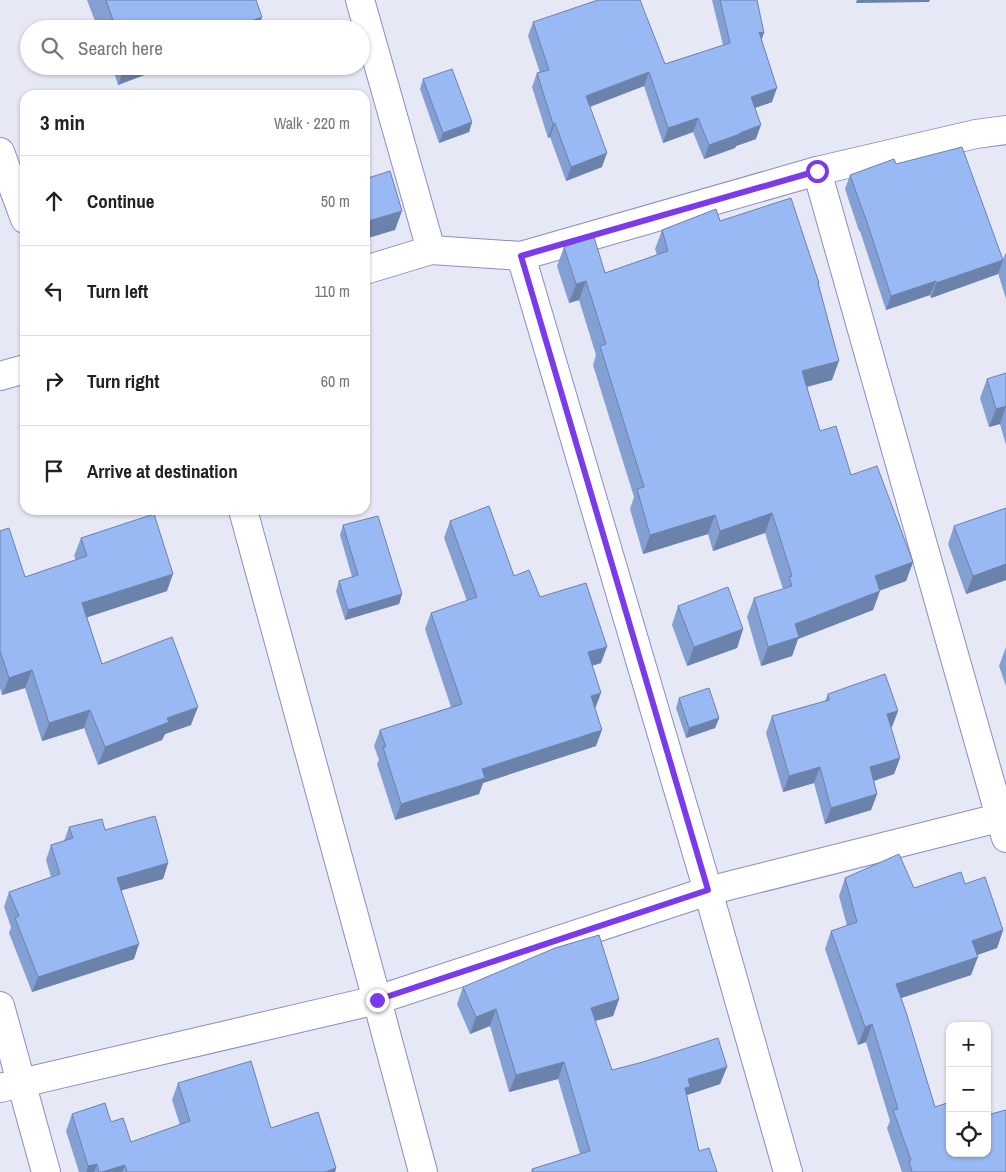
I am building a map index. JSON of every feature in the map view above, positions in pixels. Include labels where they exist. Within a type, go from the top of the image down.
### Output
[{"type":"street","points":[[360,0],[366,20]]},
{"type":"street","points":[[370,35],[431,250]]},
{"type":"street","points":[[370,268],[431,250],[521,256],[817,171],[976,134],[1006,130]]},
{"type":"street","points":[[0,152],[20,206]]},
{"type":"street","points":[[10,1085],[377,1000],[708,890],[1004,824],[817,171]]},
{"type":"street","points":[[521,256],[708,890],[788,1172]]},
{"type":"street","points":[[0,376],[20,370]]},
{"type":"street","points":[[244,515],[423,1172]]},
{"type":"street","points":[[0,1006],[10,1085],[46,1172]]},
{"type":"building","points":[[106,0],[256,0],[262,17],[254,20],[113,20]]},
{"type":"building","points":[[598,0],[640,0],[665,64],[730,43],[720,0],[757,0],[764,33],[759,32],[777,88],[751,97],[761,125],[709,145],[698,118],[668,128],[649,72],[586,96],[607,153],[571,167],[555,123],[553,124],[537,73],[549,70],[533,22]]},
{"type":"building","points":[[452,69],[472,122],[443,133],[423,79]]},
{"type":"building","points":[[962,147],[1003,260],[891,296],[850,175],[894,159],[896,164]]},
{"type":"building","points":[[390,171],[402,211],[370,221],[370,177]]},
{"type":"building","points":[[791,198],[819,283],[839,361],[802,371],[820,431],[836,426],[851,475],[877,466],[913,562],[875,576],[880,591],[795,624],[799,637],[768,647],[754,598],[792,586],[789,577],[792,576],[772,513],[720,531],[715,515],[650,535],[637,489],[644,487],[600,346],[606,344],[586,281],[576,284],[564,247],[594,237],[605,273],[668,251],[662,230],[716,209],[720,221]]},
{"type":"building","points":[[1006,373],[1006,406],[996,409],[987,379]]},
{"type":"building","points":[[489,506],[514,576],[529,570],[540,597],[586,583],[607,647],[588,652],[601,693],[591,696],[602,730],[482,769],[485,778],[401,804],[383,747],[386,747],[380,730],[462,704],[431,613],[477,597],[450,521]]},
{"type":"building","points":[[1006,508],[1006,564],[973,576],[954,526]]},
{"type":"building","points":[[154,515],[173,574],[82,603],[102,664],[172,637],[198,707],[167,718],[169,722],[105,747],[90,710],[49,723],[32,670],[9,678],[0,651],[0,531],[9,528],[25,577],[87,556],[81,538]]},
{"type":"building","points":[[378,516],[402,594],[348,610],[339,581],[358,575],[343,525]]},
{"type":"building","points":[[728,587],[743,629],[694,647],[678,606]]},
{"type":"building","points":[[885,674],[898,711],[887,714],[900,758],[870,767],[877,794],[831,808],[820,767],[789,776],[772,716],[829,700],[828,694]]},
{"type":"building","points":[[709,688],[719,718],[689,728],[679,698]]},
{"type":"building","points":[[155,816],[168,863],[117,878],[139,944],[38,977],[15,918],[19,916],[9,892],[60,874],[51,845],[73,838],[69,827],[102,819],[105,830]]},
{"type":"building","points":[[899,854],[914,888],[961,872],[965,884],[985,877],[1003,930],[972,941],[978,957],[896,984],[935,1107],[946,1103],[946,1157],[991,1157],[991,1114],[1006,1110],[1006,1172],[912,1172],[909,1161],[911,1160],[893,1110],[898,1109],[872,1024],[865,1027],[831,931],[857,922],[845,878]]},
{"type":"building","points":[[599,935],[619,999],[591,1008],[612,1070],[718,1038],[727,1067],[688,1079],[690,1087],[685,1088],[699,1151],[709,1148],[717,1172],[533,1172],[532,1169],[590,1151],[564,1062],[516,1075],[496,1009],[476,1017],[463,987],[555,948]]},
{"type":"building","points":[[251,1061],[271,1128],[318,1112],[336,1168],[325,1172],[127,1172],[125,1165],[99,1172],[97,1164],[88,1166],[72,1114],[105,1103],[111,1122],[123,1118],[131,1142],[190,1121],[178,1083]]},
{"type":"route","points":[[377,1000],[708,890],[521,256],[817,171]]}]
